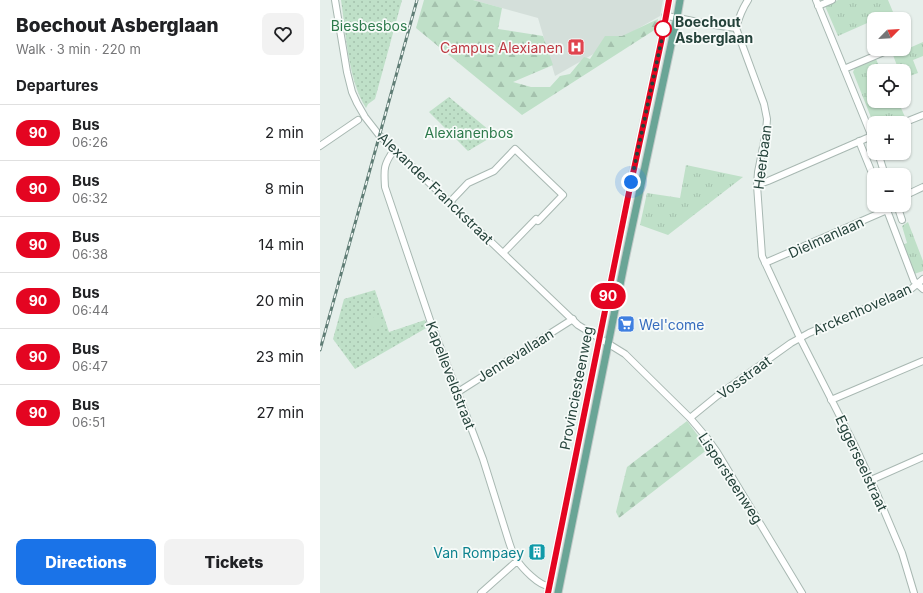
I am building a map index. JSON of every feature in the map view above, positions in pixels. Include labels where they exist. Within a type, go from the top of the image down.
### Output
[{"type":"main road","name":"Provinciesteenweg","points":[[549,589],[669,0]]},
{"type":"main road","name":"Provinciesteenweg","points":[[558,593],[625,260],[680,0]]},
{"type":"street","name":"Alexander Franckstraat","points":[[335,0],[346,72],[352,92],[365,117],[379,135],[573,319],[588,332],[600,338]]},
{"type":"street","points":[[665,16],[736,28],[742,9],[748,0]]},
{"type":"street","points":[[832,0],[817,3],[867,124]]},
{"type":"street","name":"Heerbaan","points":[[736,28],[764,104],[767,119],[757,184],[762,256],[800,338]]},
{"type":"street","points":[[844,68],[874,56]]},
{"type":"street","points":[[911,119],[923,114]]},
{"type":"street","points":[[320,146],[358,120]]},
{"type":"street","points":[[757,184],[768,181],[867,140]]},
{"type":"street","points":[[860,142],[870,168]]},
{"type":"street","points":[[450,202],[468,183],[494,171],[515,149],[563,195],[538,221],[536,218],[503,253]]},
{"type":"street","name":"Kapelleveldstraat","points":[[394,150],[386,162],[384,171],[385,187],[431,324],[483,459],[508,542],[517,561],[532,577],[549,589]]},
{"type":"street","points":[[911,193],[923,188]]},
{"type":"street","name":"Dielmanlaan","points":[[765,263],[877,212]]},
{"type":"street","points":[[888,212],[914,281],[923,289]]},
{"type":"street","points":[[899,212],[902,220]]},
{"type":"street","name":"Arckenhovelaan","points":[[800,338],[911,289],[923,279]]},
{"type":"street","name":"Jennevallaan","points":[[458,392],[573,319]]},
{"type":"street","name":"Lispersteenweg","points":[[600,338],[625,354],[690,418],[707,438],[717,452],[802,593]]},
{"type":"street","name":"Eggerseelstraat","points":[[800,338],[871,480],[902,553],[914,593]]},
{"type":"street","name":"Vosstraat","points":[[690,418],[745,376],[800,338]]},
{"type":"street","points":[[831,400],[923,360]]},
{"type":"street","points":[[871,480],[923,457]]},
{"type":"street","points":[[481,593],[517,561]]},
{"type":"shaded area","name":"Campus Alexianen","points":[[473,0],[663,0],[660,16],[555,76],[538,18]]},
{"type":"green space","name":"Biesbesbos","points":[[341,0],[402,0],[375,99],[368,104],[366,108],[360,97],[351,70]]},
{"type":"green space","points":[[424,0],[473,0],[502,8],[498,29],[543,36],[553,65],[513,82],[531,87],[550,87],[560,76],[570,74],[584,57],[590,59],[605,36],[622,36],[658,19],[656,29],[522,115],[416,28]]},
{"type":"green space","points":[[838,0],[888,0],[893,12],[867,12],[867,23],[838,36],[825,6]]},
{"type":"green space","points":[[923,42],[923,56],[913,60],[918,73],[911,76],[911,64],[896,64],[893,56],[911,56],[911,47]]},
{"type":"green space","points":[[876,59],[878,64],[867,64],[867,107],[853,72],[855,68]]},
{"type":"green space","name":"Alexianenbos","points":[[449,97],[495,135],[468,151],[429,112]]},
{"type":"green space","points":[[867,108],[901,108],[905,116],[870,116]]},
{"type":"green space","points":[[686,165],[743,177],[668,235],[640,225],[647,193],[680,198]]},
{"type":"green space","points":[[908,222],[923,261],[923,271],[914,274],[902,245],[907,243],[902,226]]},
{"type":"green space","points":[[375,290],[389,332],[425,320],[428,327],[355,369],[333,339],[344,299]]},
{"type":"green space","points":[[377,315],[384,324],[375,331],[368,321]]},
{"type":"green space","points":[[687,421],[708,449],[619,518],[616,512],[627,467]]},
{"type":"railway","points":[[320,350],[417,0]]},
{"type":"bus line","name":"90","points":[[548,593],[669,0]]},
{"type":"place","name":"Boechout Asberglaan","points":[[663,29]]},
{"type":"place","name":"Campus Alexianen","points":[[576,47]]},
{"type":"place","name":"Wel'come","points":[[626,324]]},
{"type":"place","name":"Van Rompaey","points":[[537,552]]},
{"type":"route","points":[[631,182],[663,29]]}]
